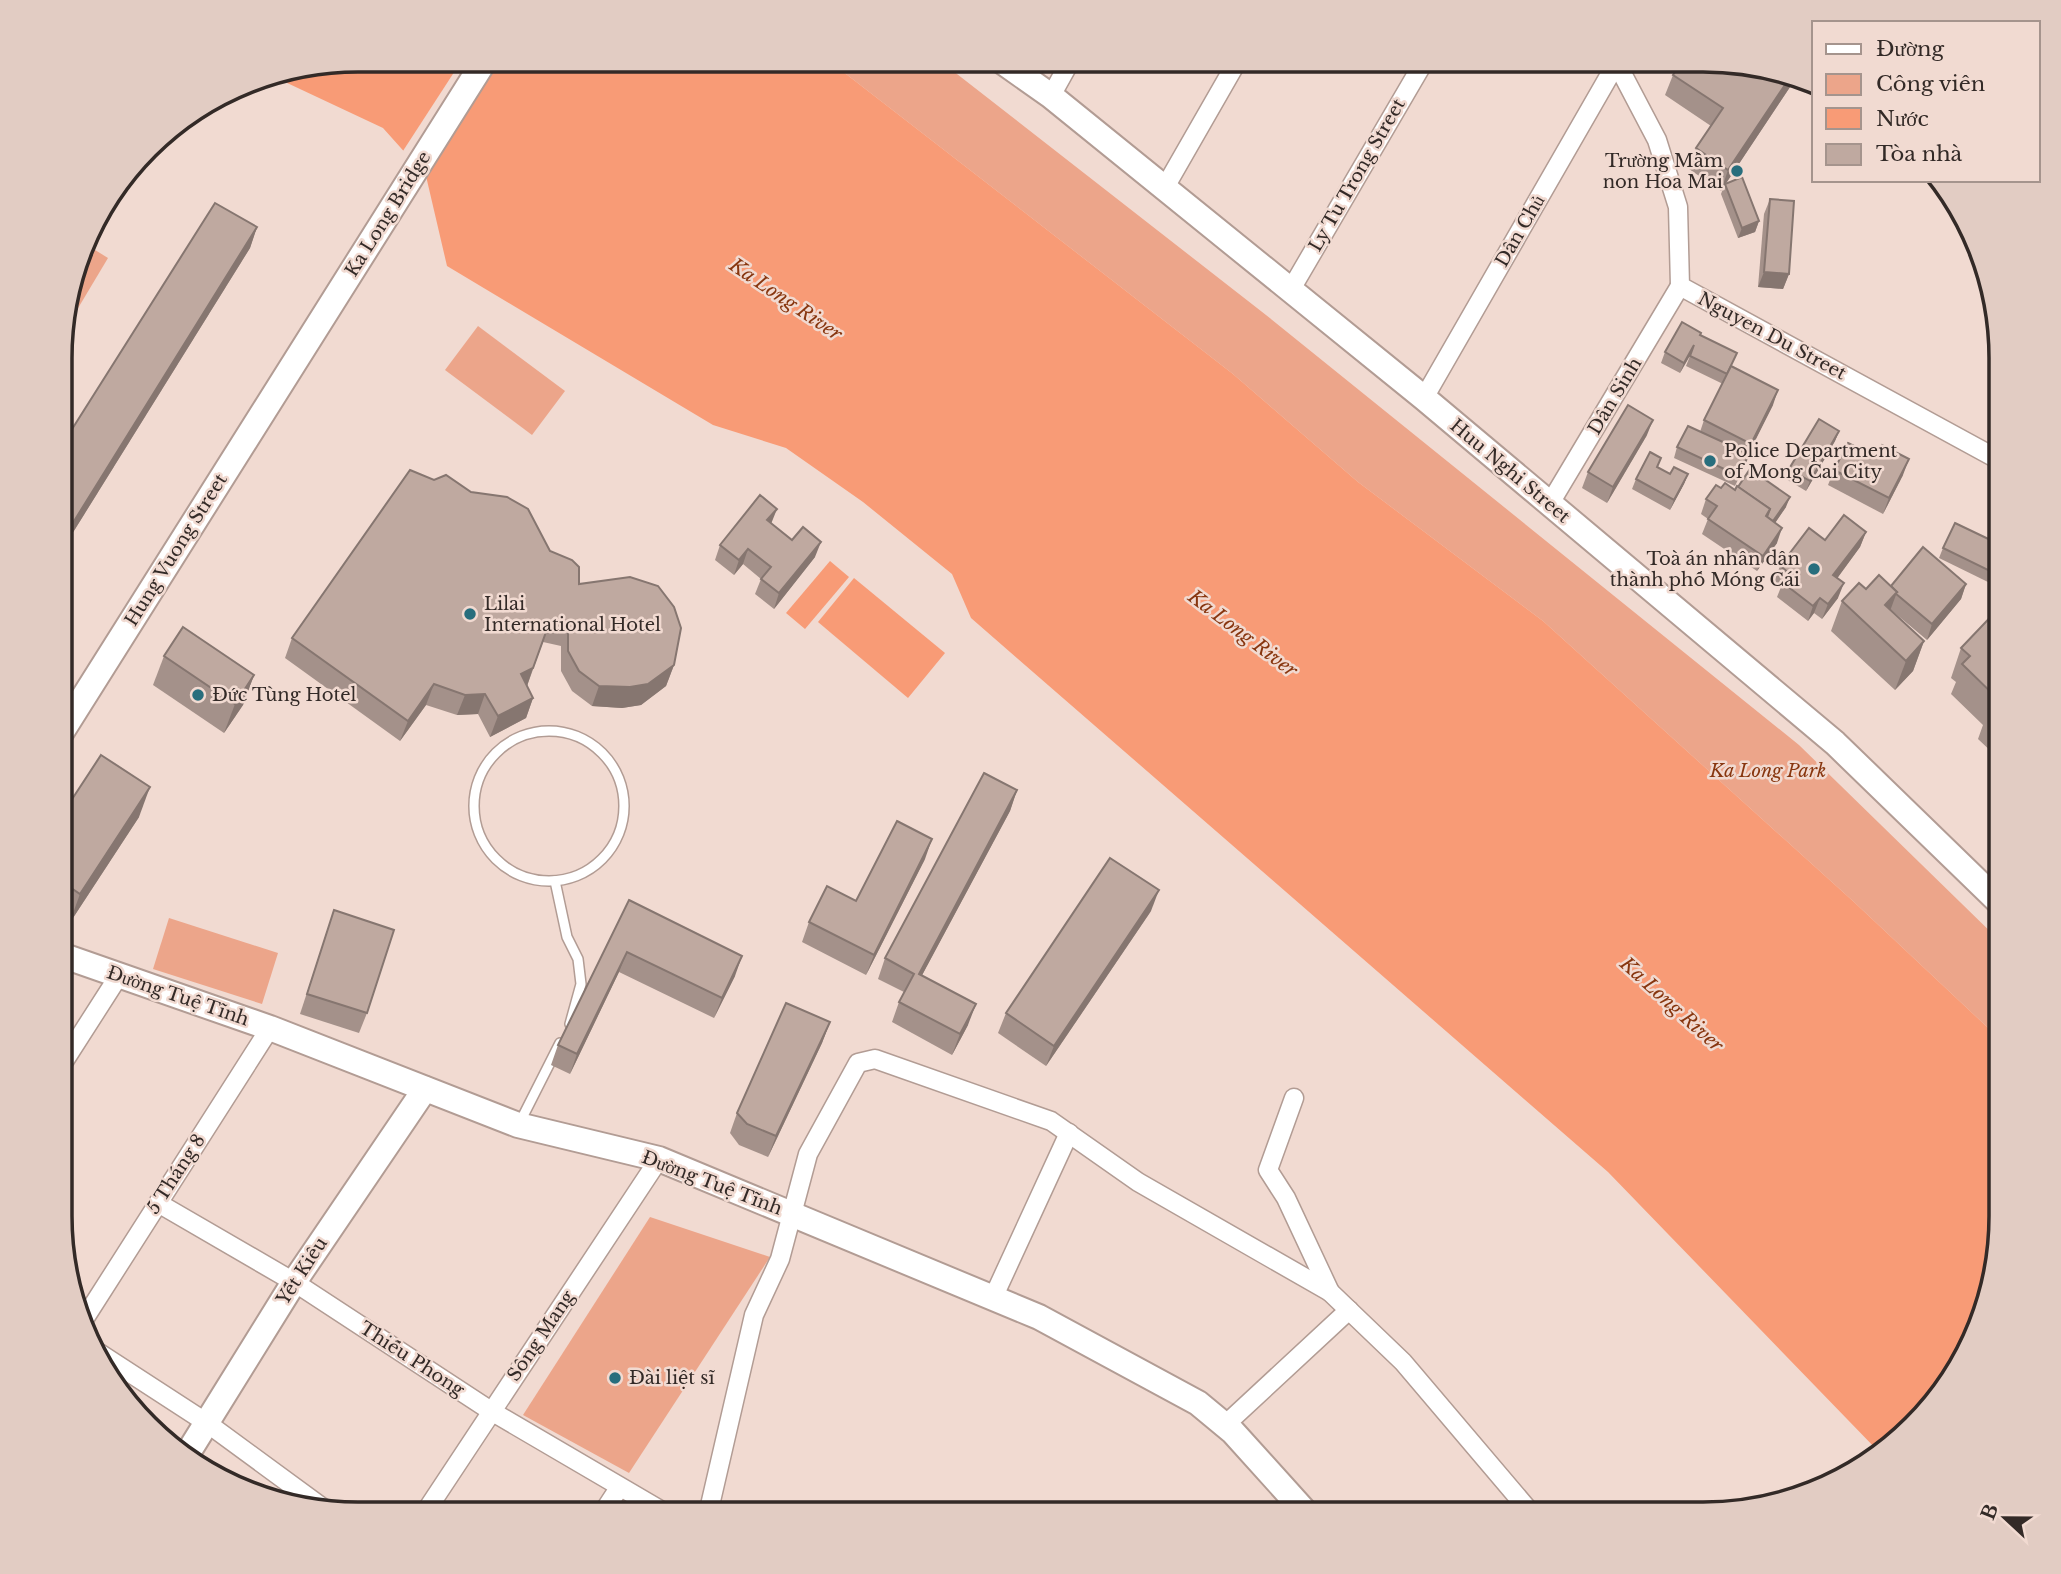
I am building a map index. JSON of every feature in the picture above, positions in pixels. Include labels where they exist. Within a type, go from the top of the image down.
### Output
[{"type":"street","name":"Ka Long Bridge","points":[[291,368],[477,72]]},
{"type":"street","name":"Huu Nghi Street","points":[[1017,72],[1051,96],[1424,398],[1835,743],[1989,892]]},
{"type":"street","points":[[1051,96],[1064,72]]},
{"type":"street","points":[[1164,189],[1231,72]]},
{"type":"street","name":"Ly Tu Trong Street","points":[[1290,290],[1417,72]]},
{"type":"street","name":"Dân Chủ","points":[[1424,398],[1610,72]]},
{"type":"street","name":"Nguyen Du Street","points":[[1621,72],[1657,140],[1678,207],[1680,286],[1989,454]]},
{"type":"street","name":"Dân Sinh","points":[[1549,505],[1680,286]]},
{"type":"street","name":"Hung Vuong Street","points":[[72,716],[291,368]]},
{"type":"street","name":"Đường Tuệ Tĩnh","points":[[72,959],[270,1028],[518,1125],[659,1159],[1040,1317],[1198,1403],[1226,1425],[1296,1502]]},
{"type":"street","points":[[72,1049],[118,976]]},
{"type":"street","name":"5 Tháng 8","points":[[89,1312],[270,1028]]},
{"type":"street","points":[[711,1502],[754,1315],[780,1259],[794,1216],[808,1154],[858,1063],[875,1059],[1051,1121],[1138,1182],[1330,1292],[1403,1363],[1522,1502]]},
{"type":"street","name":"Yết Kiêu","points":[[191,1448],[294,1282],[425,1089]]},
{"type":"street","points":[[1294,1098],[1268,1170],[1286,1198],[1330,1292]]},
{"type":"street","points":[[993,1298],[1069,1133]]},
{"type":"street","name":"Sông Mang","points":[[432,1502],[659,1159]]},
{"type":"street","name":"Thiếu Phong","points":[[158,1203],[294,1282],[491,1411],[645,1502]]},
{"type":"street","points":[[1226,1425],[1349,1310]]},
{"type":"street","points":[[111,1361],[207,1423],[310,1498]]},
{"type":"street","points":[[610,1502],[619,1488]]},
{"type":"lane","points":[[549,730],[572,734],[593,744],[609,760],[620,780],[624,803],[622,826],[605,856],[578,876],[555,881],[531,880],[509,870],[491,854],[479,833],[474,810],[477,785],[487,764],[504,746],[525,734],[549,730]]},
{"type":"lane","points":[[518,1125],[572,1021],[581,984],[578,960],[567,937],[555,881]]},
{"type":"green space","name":"Ka Long Park","points":[[843,72],[954,72],[1266,315],[1799,745],[1989,930],[1989,1029],[1854,902],[1543,621],[1358,482],[1233,374]]},
{"type":"green space","points":[[94,249],[108,258],[75,313],[81,284]]},
{"type":"green space","points":[[478,326],[565,391],[532,435],[445,370]]},
{"type":"green space","points":[[169,918],[278,953],[262,1004],[153,969]]},
{"type":"green space","points":[[650,1217],[770,1257],[629,1473],[523,1415]]},
{"type":"water","name":"Ka Long River","points":[[339,72],[843,72],[1233,374],[1358,482],[1543,621],[1854,902],[1989,1029],[1989,1235],[1984,1272],[1960,1343],[1941,1375],[1918,1405],[1873,1446],[1608,1172],[971,618],[952,574],[863,502],[786,448],[713,425],[447,266],[426,176],[383,128],[283,81]]},
{"type":"water","points":[[830,561],[849,577],[805,629],[786,613]]},
{"type":"water","points":[[854,578],[945,653],[908,698],[818,622]]},
{"type":"pier","points":[[454,72],[492,72],[423,182],[401,154]]},
{"type":"building","points":[[1675,72],[1722,72],[1786,84],[1728,170],[1696,148],[1723,108],[1673,75]]},
{"type":"building","points":[[1742,177],[1759,221],[1742,228],[1725,184]]},
{"type":"building","points":[[1770,199],[1794,201],[1789,274],[1764,272]]},
{"type":"building","points":[[215,203],[257,227],[72,524],[72,429]]},
{"type":"building","points":[[1682,322],[1701,333],[1700,335],[1737,353],[1727,374],[1690,356],[1694,345],[1684,363],[1665,352]]},
{"type":"building","points":[[1731,366],[1778,390],[1751,444],[1704,420]]},
{"type":"building","points":[[1628,405],[1653,420],[1613,487],[1588,472]]},
{"type":"building","points":[[1819,419],[1839,431],[1810,481],[1789,469]]},
{"type":"building","points":[[1688,426],[1749,454],[1739,476],[1677,447]]},
{"type":"building","points":[[1848,443],[1876,457],[1882,445],[1909,459],[1889,498],[1834,470]]},
{"type":"building","points":[[1650,452],[1661,458],[1657,467],[1670,474],[1674,467],[1688,474],[1674,500],[1636,479]]},
{"type":"building","points":[[1750,469],[1790,497],[1773,521],[1767,517],[1770,509],[1738,487]]},
{"type":"building","points":[[410,470],[434,480],[446,475],[471,492],[507,497],[528,509],[550,551],[572,560],[579,567],[579,584],[630,577],[658,586],[674,607],[681,628],[674,665],[648,684],[630,687],[599,686],[579,671],[568,651],[568,626],[550,621],[533,668],[521,674],[533,698],[498,716],[485,694],[465,695],[434,684],[408,721],[292,638]]},
{"type":"building","points":[[1725,483],[1735,490],[1737,486],[1770,509],[1766,516],[1782,528],[1763,556],[1708,519],[1717,506],[1706,499],[1716,485],[1721,488]]},
{"type":"building","points":[[760,495],[777,509],[767,520],[792,540],[803,527],[821,542],[779,593],[761,579],[771,567],[748,549],[739,560],[720,545]]},
{"type":"building","name":"Toà án nhân dân thành phố Móng Cái","points":[[1844,515],[1866,532],[1833,575],[1844,583],[1828,604],[1820,598],[1813,606],[1782,582],[1789,573],[1780,566],[1809,528],[1825,540]]},
{"type":"building","points":[[1955,523],[1989,539],[1989,571],[1943,548]]},
{"type":"building","points":[[1923,547],[1966,584],[1932,624],[1895,593],[1897,592],[1891,586]]},
{"type":"building","points":[[1879,575],[1897,592],[1885,605],[1924,641],[1906,661],[1842,601],[1859,583],[1866,589]]},
{"type":"building","points":[[1989,619],[1989,690],[1962,664],[1970,656],[1961,648]]},
{"type":"building","points":[[183,627],[254,675],[235,704],[164,656]]},
{"type":"building","points":[[101,755],[150,787],[80,894],[72,889],[72,799]]},
{"type":"building","points":[[984,773],[1017,790],[919,974],[976,1004],[960,1034],[899,1002],[914,974],[885,958]]},
{"type":"building","points":[[897,821],[932,839],[874,955],[809,922],[827,886],[856,901]]},
{"type":"building","points":[[1110,858],[1159,890],[1054,1046],[1006,1013]]},
{"type":"building","points":[[629,900],[742,956],[722,998],[627,952],[577,1054],[558,1045]]},
{"type":"building","points":[[334,910],[394,930],[367,1013],[307,994]]},
{"type":"building","points":[[786,1003],[830,1022],[776,1136],[747,1124],[737,1113]]},
{"type":"place","name":"Trường Mầm non Hoa Mai","points":[[1737,171]]},
{"type":"place","name":"Police Department of Mong Cai City","points":[[1710,461]]},
{"type":"place","name":"Toà án nhân dân thành phố Móng Cái","points":[[1814,569]]},
{"type":"place","name":"Lilai International Hotel","points":[[470,614]]},
{"type":"place","name":"Đức Tùng Hotel","points":[[198,695]]},
{"type":"place","name":"Đài liệt sĩ","points":[[615,1378]]}]
